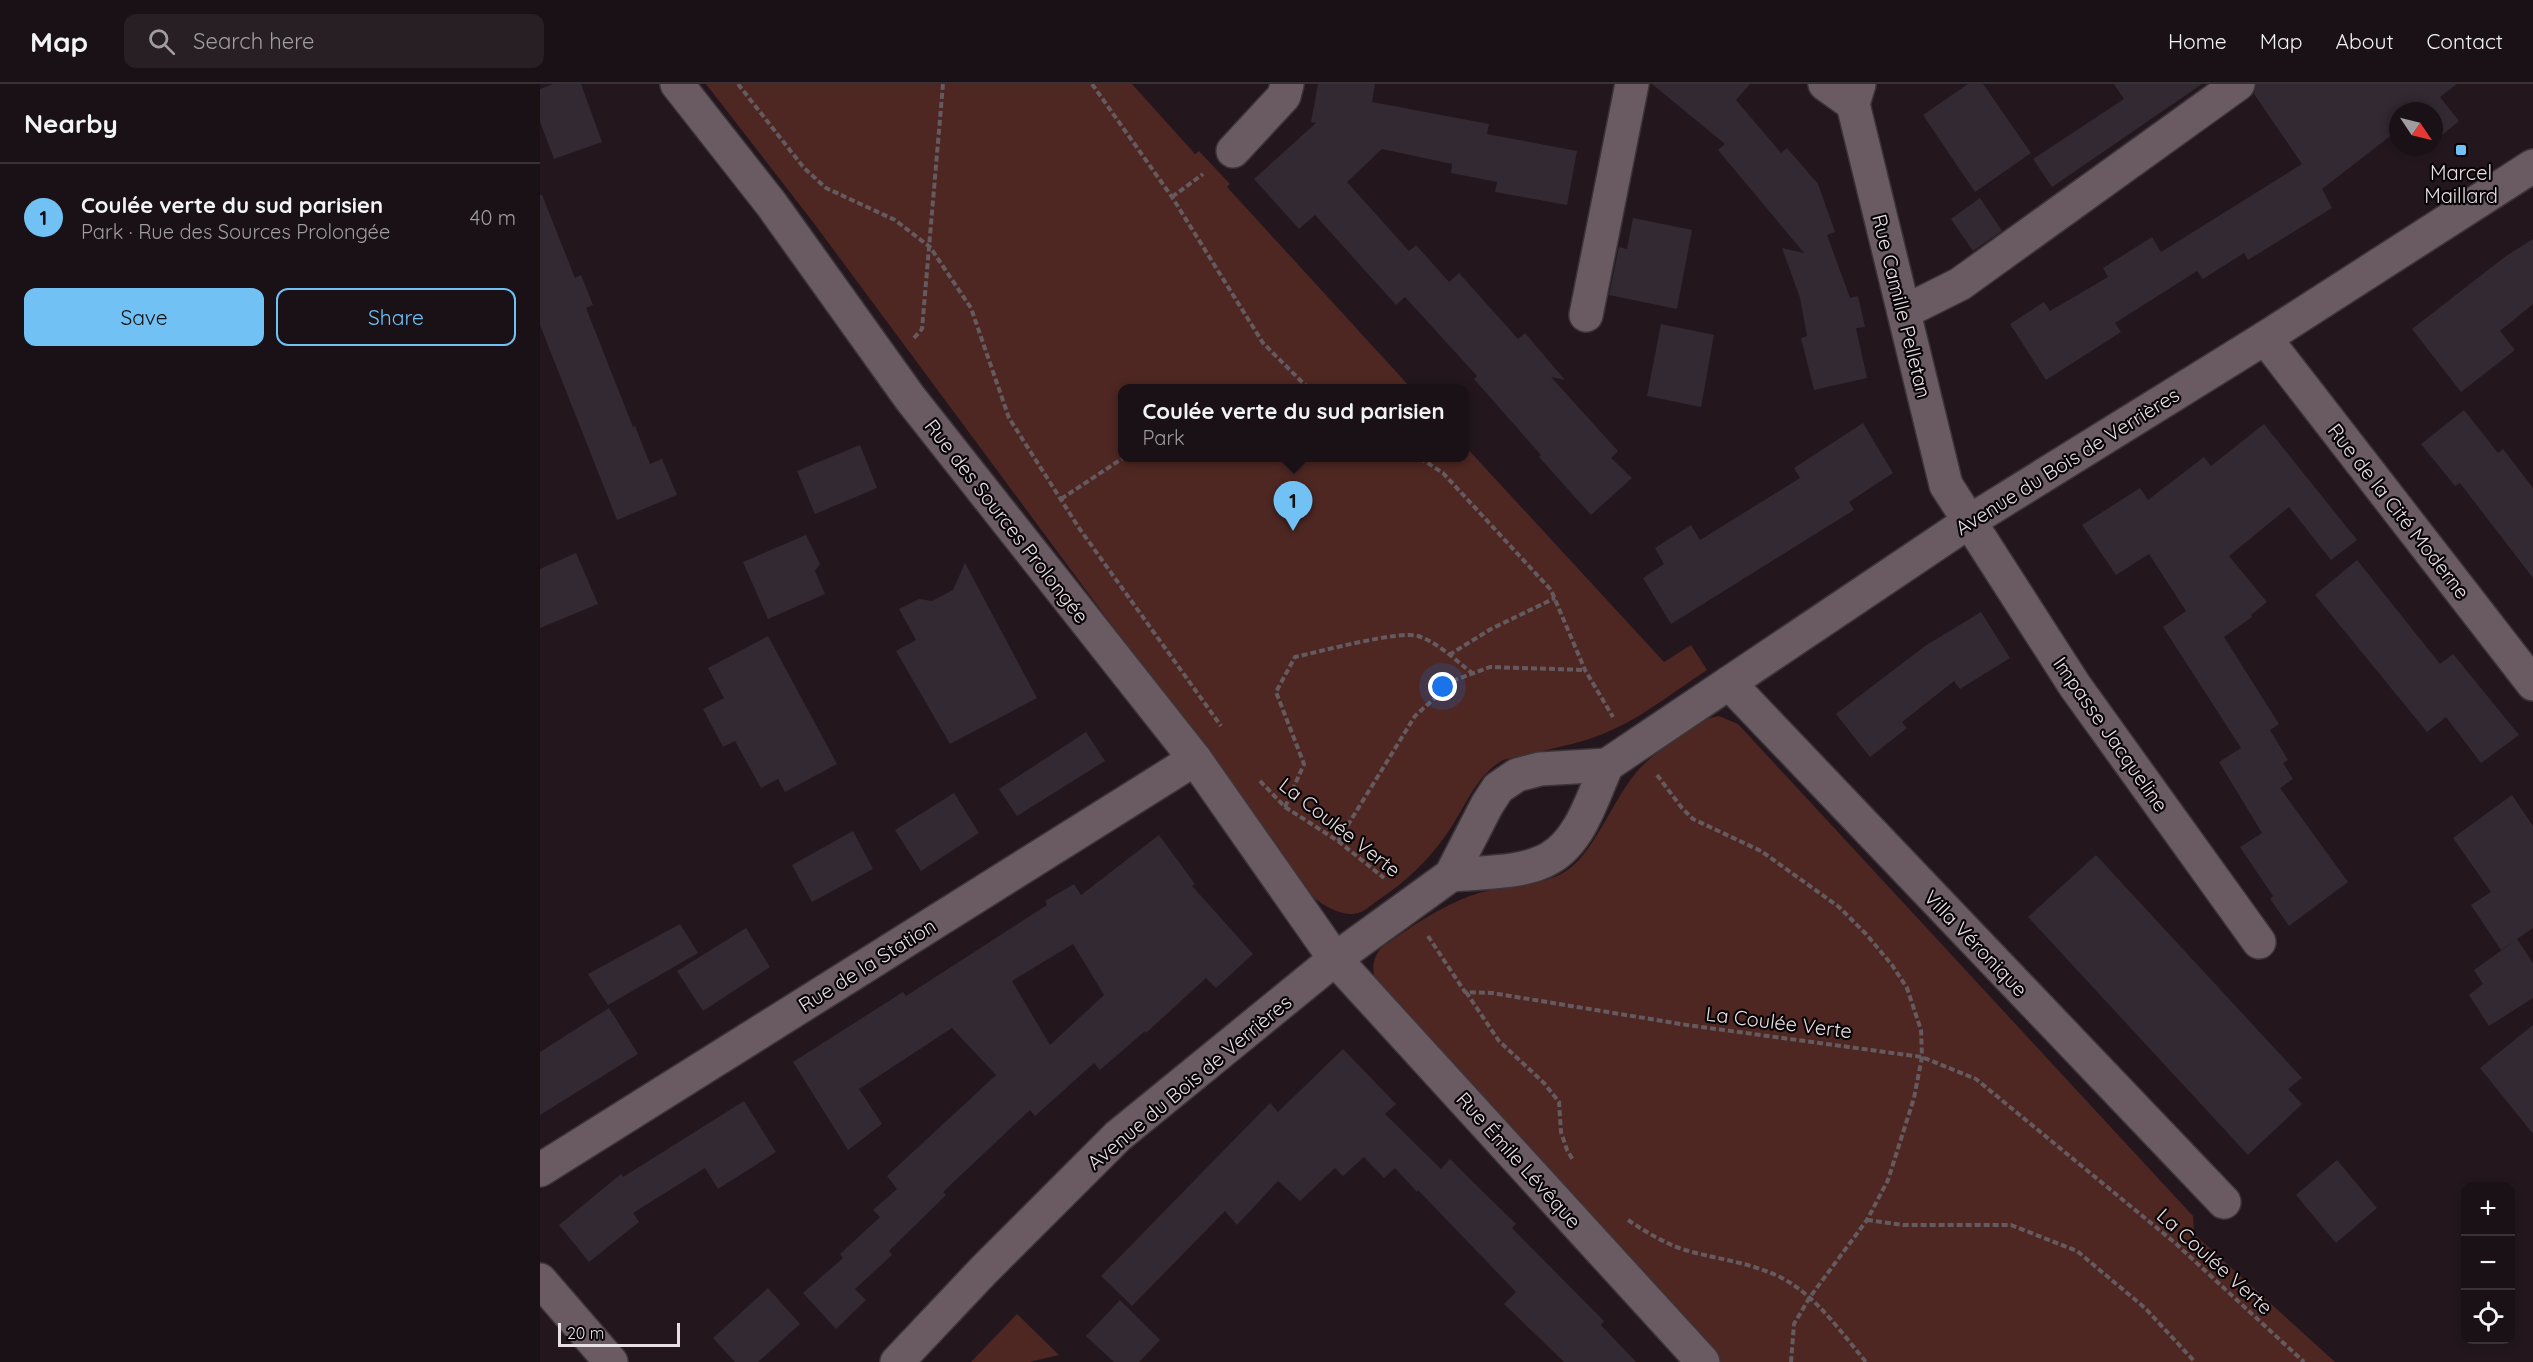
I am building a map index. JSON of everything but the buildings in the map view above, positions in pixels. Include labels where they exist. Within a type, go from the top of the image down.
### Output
[{"type":"street","name":"Rue des Sources Prolongée","points":[[677,84],[772,205],[889,369],[1194,759],[1335,959]]},
{"type":"street","points":[[1233,151],[1284,96],[1287,84]]},
{"type":"street","points":[[1586,315],[1632,84]]},
{"type":"street","points":[[1825,84],[1856,94]]},
{"type":"street","points":[[1904,312],[1960,284],[2238,84]]},
{"type":"street","name":"Rue Camille Pelletan","points":[[1856,94],[1904,312],[1946,485],[1971,521]]},
{"type":"street","name":"Avenue du Bois de Verrières","points":[[1607,765],[1971,521],[2265,338],[2533,165]]},
{"type":"street","name":"Rue de la Cité Moderne","points":[[2265,338],[2533,684]]},
{"type":"street","name":"Impasse Jacqueline","points":[[1971,521],[2075,686],[2259,942]]},
{"type":"street","name":"Villa Véronique","points":[[1729,683],[2224,1202]]},
{"type":"street","name":"Rue de la Station","points":[[540,1170],[1194,759]]},
{"type":"street","points":[[1607,765],[1580,825],[1567,844],[1551,858],[1536,865],[1451,875],[1498,788],[1517,775],[1540,768],[1607,765]]},
{"type":"street","name":"Avenue du Bois de Verrières","points":[[897,1362],[984,1269],[1118,1136],[1335,959],[1451,875]]},
{"type":"street","name":"Rue Émile Lévêque","points":[[1335,959],[1703,1362]]},
{"type":"street","points":[[540,1280],[611,1362]]},
{"type":"path","points":[[738,84],[804,168],[826,188],[895,220],[930,247],[971,308],[1009,418],[1061,500],[1222,728]]},
{"type":"path","points":[[889,369],[901,351],[922,329],[943,84]]},
{"type":"path","points":[[1092,84],[1172,197],[1263,343],[1304,384]]},
{"type":"path","points":[[1061,500],[1118,461]]},
{"type":"path","points":[[1426,462],[1443,473],[1551,590],[1585,670],[1607,710],[1682,808],[1693,819],[1761,851],[1839,907],[1866,934],[1892,965],[1907,988],[1921,1030],[1922,1057],[1906,1127],[1888,1180],[1867,1220],[1810,1297],[1794,1324],[1791,1362]]},
{"type":"path","points":[[1449,655],[1491,629],[1555,598]]},
{"type":"path","points":[[1285,807],[1304,765],[1276,692],[1295,657],[1378,639],[1416,635],[1449,655],[1472,673]]},
{"type":"path","points":[[1338,841],[1414,716],[1455,680],[1490,667],[1585,670]]},
{"type":"path","name":"La Coulée Verte","points":[[1256,775],[1285,807],[1338,841],[1394,886],[1465,992],[1492,993],[1687,1025],[1922,1057],[1976,1079],[2174,1242],[2304,1362]]},
{"type":"path","points":[[1465,992],[1499,1041],[1544,1083],[1559,1102],[1561,1132],[1567,1150],[1578,1168]]},
{"type":"path","points":[[1618,1215],[1658,1239],[1684,1250],[1740,1263],[1778,1276],[1810,1297],[1866,1362]]},
{"type":"path","points":[[1867,1220],[1903,1225],[2012,1225],[2077,1251],[2145,1308],[2195,1362]]},
{"type":"shaded area","points":[[706,84],[1132,84],[1195,154],[1199,151],[1230,184],[1227,187],[1407,384],[1118,384],[1118,462],[1469,462],[1469,450],[1664,662],[1691,645],[1707,670],[1650,709],[1601,735],[1503,760],[1484,776],[1470,794],[1439,845],[1396,887],[1358,913],[1346,914],[1325,905],[1315,899],[813,222]]},
{"type":"shaded area","points":[[1719,716],[1738,724],[2193,1216],[2194,1234],[2335,1362],[1720,1362],[1473,1098],[1376,981],[1373,967],[1382,947],[1443,908],[1482,892],[1538,882],[1569,869],[1588,849],[1622,792],[1640,768],[1663,748],[1706,719]]},
{"type":"shaded area","points":[[1017,1314],[1059,1355],[1029,1362],[971,1362]]},
{"type":"place","name":"Marcel Maillard","points":[[2461,150]]},
{"type":"place","name":"Coulée verte du sud parisien","points":[[1293,531]]}]
